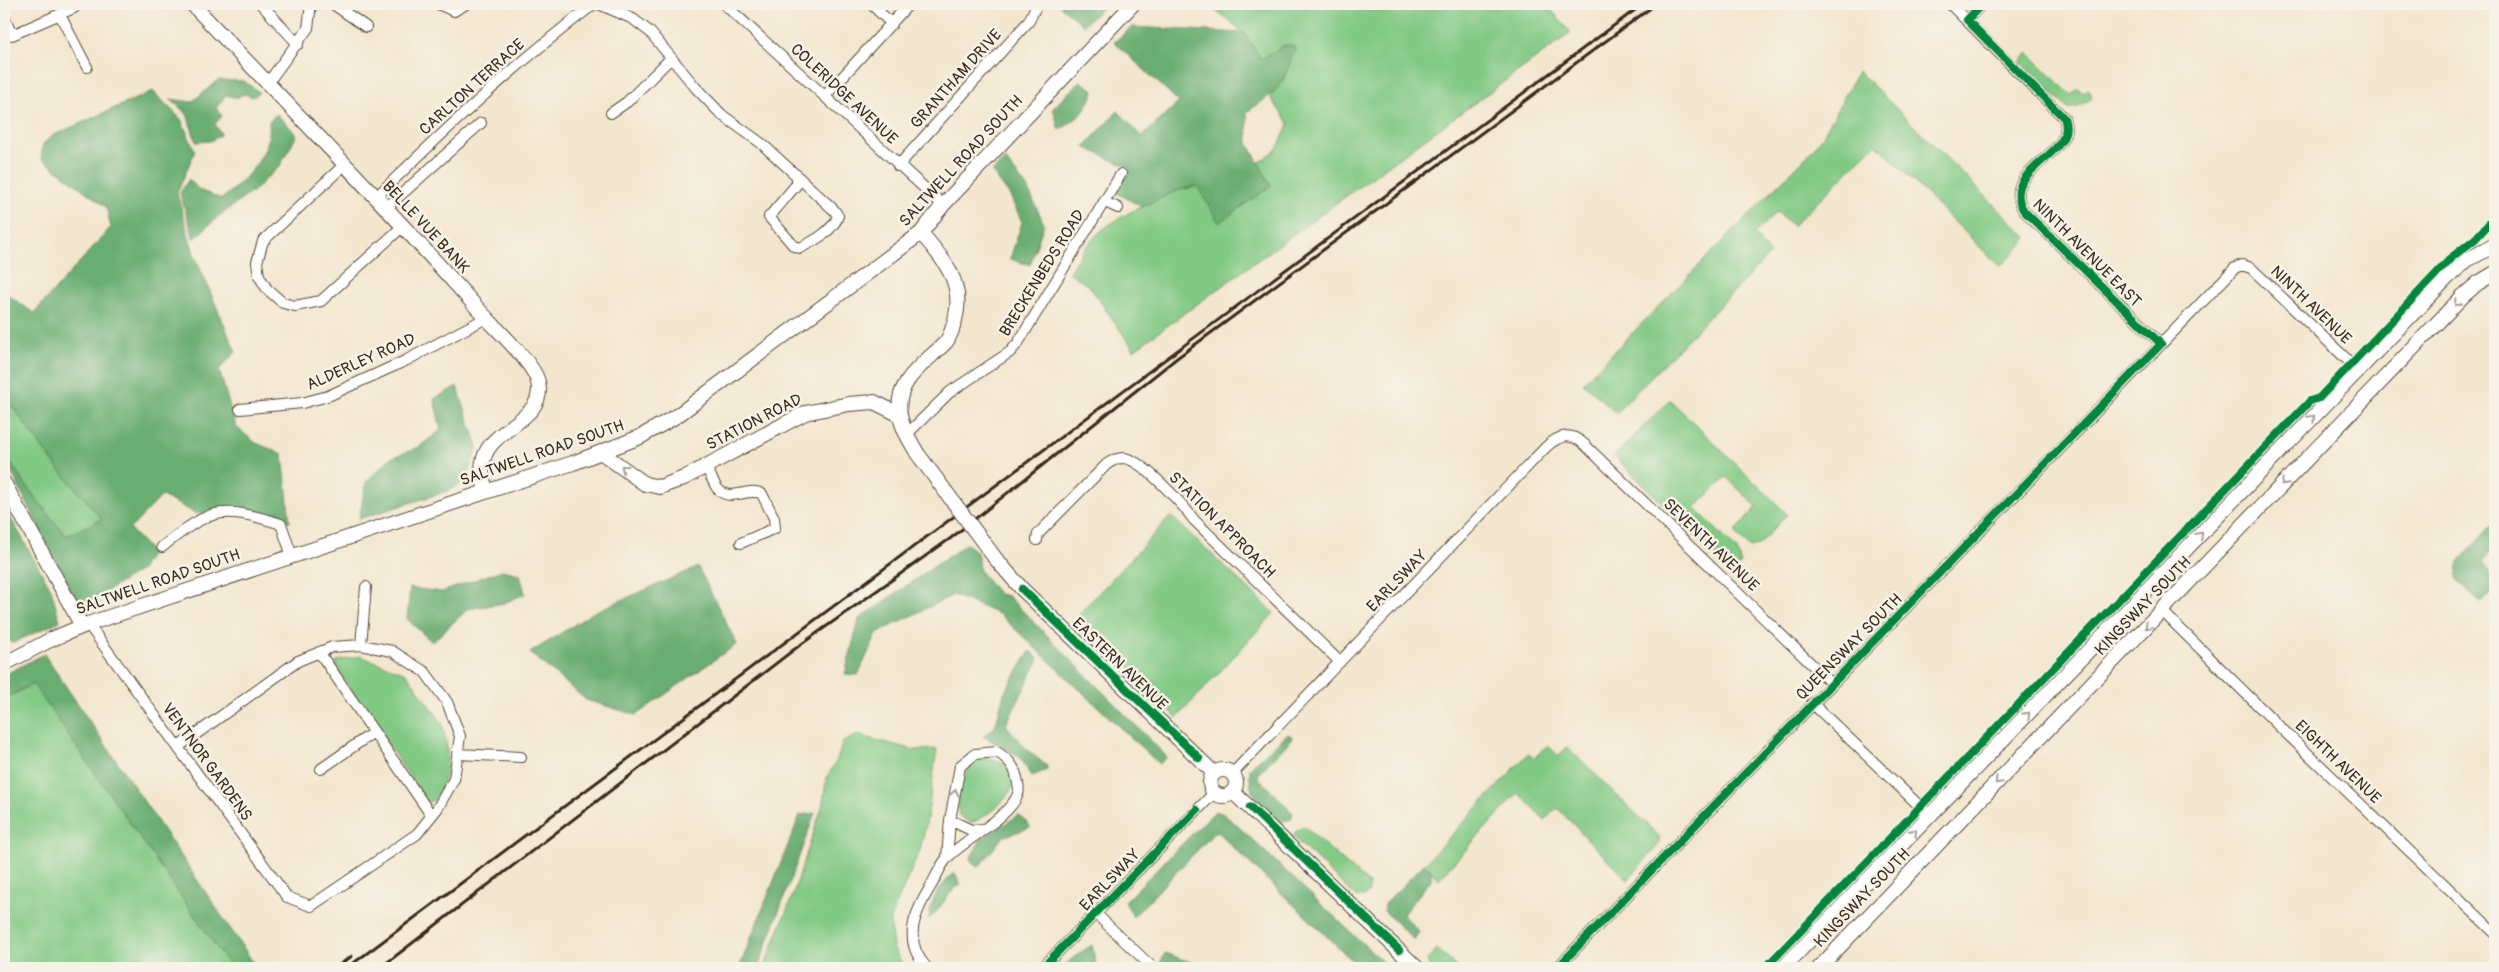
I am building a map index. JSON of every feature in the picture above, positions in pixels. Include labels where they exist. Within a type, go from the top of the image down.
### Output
[{"type":"street","name":"BELLE VUE BANK","points":[[192,4],[375,198],[535,372],[539,394],[535,405],[498,438],[484,456],[482,474],[486,491]]},
{"type":"street","points":[[261,4],[298,44]]},
{"type":"street","points":[[267,84],[308,28],[311,4]]},
{"type":"street","points":[[332,4],[366,27]]},
{"type":"street","points":[[438,4],[454,11],[466,4]]},
{"type":"street","name":"CARLTON TERRACE","points":[[375,198],[460,116],[551,36],[594,4]]},
{"type":"street","points":[[599,4],[633,18],[650,32],[722,115],[762,143],[797,175],[838,216],[827,230],[800,248],[794,246],[770,217],[797,184],[797,175]]},
{"type":"street","name":"COLERIDGE AVENUE","points":[[724,4],[898,166],[943,205]]},
{"type":"street","points":[[871,4],[892,24]]},
{"type":"street","points":[[825,96],[909,4]]},
{"type":"street","name":"SALTWELL ROAD SOUTH","points":[[4,664],[52,639],[85,625],[602,453],[640,436],[678,415],[921,233],[943,205],[1134,4]]},
{"type":"street","name":"NINTH AVENUE EAST","points":[[1950,4],[2064,118],[2067,125],[2064,138],[2020,184],[2017,196],[2019,204],[2024,212],[2161,344]]},
{"type":"street","points":[[1967,20],[1982,4]]},
{"type":"street","points":[[4,17],[12,35],[74,8]]},
{"type":"street","name":"GRANTHAM DRIVE","points":[[898,166],[1029,21],[1036,8]]},
{"type":"street","points":[[60,15],[87,67]]},
{"type":"street","points":[[610,113],[627,102],[671,58]]},
{"type":"street","points":[[385,209],[481,122]]},
{"type":"street","points":[[344,165],[263,241],[257,262],[259,276],[268,289],[284,302],[295,306],[321,301],[402,227]]},
{"type":"street","name":"BRECKENBEDS ROAD","points":[[907,434],[950,392],[1010,352],[1018,343],[1027,331],[1069,256],[1121,174]]},
{"type":"street","points":[[1105,202],[1118,208]]},
{"type":"street","points":[[900,415],[903,387],[910,374],[948,340],[956,314],[957,289],[953,275],[937,251],[921,233]]},
{"type":"street","name":"KINGSWAY SOUTH","points":[[1783,968],[2454,271],[2467,260],[2495,245]]},
{"type":"street","name":"QUEENSWAY SOUTH","points":[[1557,968],[2235,268],[2242,265]]},
{"type":"street","name":"NINTH AVENUE","points":[[2242,265],[2251,268],[2358,370]]},
{"type":"street","name":"KINGSWAY SOUTH","points":[[1818,968],[2463,296],[2478,283],[2495,273]]},
{"type":"street","name":"ALDERLEY ROAD","points":[[240,409],[302,404],[328,396],[405,361],[486,318]]},
{"type":"street","name":"STATION ROAD","points":[[602,453],[645,484],[669,485],[811,411],[874,402],[900,415]]},
{"type":"street","name":"EASTERN AVENUE","points":[[900,415],[917,453],[995,558],[1022,589],[1214,773]]},
{"type":"street","name":"SEVENTH AVENUE","points":[[1565,435],[1576,437],[1584,444],[1832,684]]},
{"type":"street","name":"EARLSWAY","points":[[1232,774],[1546,446],[1555,438],[1565,435]]},
{"type":"street","name":"STATION APPROACH","points":[[1036,540],[1038,534],[1106,465],[1119,459],[1130,460],[1176,496],[1194,520],[1340,662]]},
{"type":"street","points":[[706,467],[717,488],[723,493],[730,496],[754,491],[762,494],[774,518],[775,528],[741,542]]},
{"type":"street","points":[[4,483],[85,625]]},
{"type":"street","points":[[162,547],[194,522],[206,516],[230,511],[280,524],[292,556]]},
{"type":"street","points":[[361,645],[366,587]]},
{"type":"street","name":"EIGHTH AVENUE","points":[[2162,611],[2495,933]]},
{"type":"street","name":"VENTNOR GARDENS","points":[[85,625],[178,747],[287,897],[311,906],[417,834],[431,815]]},
{"type":"street","points":[[178,747],[298,661],[319,652],[332,647],[361,645],[392,651],[425,672],[447,702],[460,736],[454,779],[437,809],[431,815],[319,652]]},
{"type":"street","points":[[1812,703],[1930,816]]},
{"type":"street","points":[[320,769],[374,732]]},
{"type":"street","points":[[927,968],[917,952],[913,926],[916,912],[947,858],[1006,810],[1019,794],[1016,773],[1006,757],[998,752],[975,754],[960,766],[950,820],[947,858]]},
{"type":"street","points":[[458,754],[521,757]]},
{"type":"street","points":[[1221,770],[1232,774],[1236,780],[1233,792],[1222,796],[1214,792],[1210,785],[1214,773],[1221,770]]},
{"type":"street","name":"EARLSWAY","points":[[1042,968],[1214,792]]},
{"type":"street","points":[[1233,792],[1417,968]]},
{"type":"street","points":[[950,820],[971,830],[984,828]]},
{"type":"street","points":[[1096,914],[1153,968]]},
{"type":"green space","points":[[1058,4],[1107,4],[1083,25]]},
{"type":"green space","points":[[1205,4],[1546,4],[1571,33],[1134,350],[1090,287],[1069,272],[1080,255],[1102,230],[1111,224],[1148,203],[1175,192],[1207,185],[1271,186],[1258,163],[1277,149],[1289,124],[1270,97],[1282,82],[1291,58],[1285,45],[1261,59],[1237,27]]},
{"type":"green space","points":[[1132,27],[1244,33],[1261,59],[1285,45],[1292,45],[1296,49],[1283,79],[1274,92],[1247,112],[1248,143],[1271,186],[1219,223],[1197,186],[1176,191],[1142,207],[1117,193],[1130,168],[1084,147],[1118,111],[1142,137],[1179,102],[1114,42]]},
{"type":"green space","points":[[2028,53],[2071,95],[2078,89],[2084,93],[2088,89],[2091,99],[2076,108],[2068,108],[2020,62]]},
{"type":"green space","points":[[1858,71],[2028,238],[2000,267],[1876,144],[1793,226],[1777,212],[1754,234],[1770,254],[1616,413],[1583,383],[1809,154],[1823,136]]},
{"type":"green space","points":[[218,80],[244,81],[259,92],[253,97],[244,94],[236,98],[226,95],[216,108],[222,116],[215,124],[221,134],[211,141],[196,142],[187,114],[170,99],[192,102]]},
{"type":"green space","points":[[1080,81],[1094,90],[1092,97],[1081,114],[1059,130],[1053,108]]},
{"type":"green space","points":[[153,91],[181,119],[195,151],[177,193],[194,254],[236,352],[219,370],[236,427],[256,443],[283,454],[290,522],[244,510],[223,510],[197,514],[162,496],[130,529],[152,552],[141,570],[91,601],[83,603],[75,600],[4,457],[4,453],[30,491],[66,536],[102,519],[56,466],[4,395],[4,292],[34,313],[111,227],[106,207],[41,158],[43,144],[52,136]]},
{"type":"green space","points":[[277,114],[297,135],[280,166],[251,193],[219,216],[194,239],[180,193],[189,179],[199,190],[222,199],[240,183],[262,156],[269,134],[269,121]]},
{"type":"green space","points":[[1005,159],[1028,189],[1044,224],[1030,265],[1010,259],[1022,222],[1010,196],[992,172]]},
{"type":"green space","points":[[457,386],[478,447],[467,475],[461,484],[448,491],[359,519],[366,482],[389,459],[419,447],[441,430],[434,399]]},
{"type":"green space","points":[[4,395],[56,466],[103,519],[66,536],[30,491],[4,453]]},
{"type":"green space","points":[[1670,400],[1787,514],[1760,544],[1750,548],[1738,537],[1736,531],[1757,507],[1726,477],[1695,508],[1737,550],[1741,564],[1736,568],[1729,569],[1614,456]]},
{"type":"green space","points":[[4,506],[51,589],[60,621],[13,643],[4,638]]},
{"type":"green space","points":[[1171,516],[1274,613],[1177,718],[1079,614]]},
{"type":"green space","points":[[2495,522],[2495,548],[2482,562],[2489,570],[2492,592],[2482,602],[2472,596],[2456,578],[2459,561]]},
{"type":"green space","points":[[966,544],[977,553],[981,572],[999,594],[1008,596],[1167,757],[1159,764],[999,614],[953,595],[877,633],[858,675],[845,674],[859,619]]},
{"type":"green space","points":[[698,567],[737,644],[636,715],[586,700],[530,653],[594,612]]},
{"type":"green space","points":[[502,570],[520,574],[525,594],[504,603],[468,609],[432,642],[407,619],[410,588],[442,592]]},
{"type":"green space","points":[[1030,651],[1039,659],[1006,725],[1025,748],[1047,766],[1047,770],[1032,776],[1019,756],[983,736],[995,727],[1004,693]]},
{"type":"green space","points":[[44,654],[257,968],[231,968],[33,684],[4,698],[4,675]]},
{"type":"green space","points":[[360,656],[406,673],[442,723],[447,746],[447,769],[440,791],[434,800],[427,802],[336,668],[337,661]]},
{"type":"green space","points":[[33,684],[231,968],[5,968],[4,700]]},
{"type":"green space","points":[[1287,734],[1292,736],[1291,740],[1258,774],[1259,778],[1293,813],[1291,819],[1281,822],[1261,804],[1253,793],[1250,768]]},
{"type":"green space","points":[[858,735],[914,750],[937,749],[927,820],[920,850],[890,919],[893,947],[904,968],[880,968],[878,966],[876,968],[764,968],[792,897],[822,807],[827,777],[837,760],[843,742]]},
{"type":"green space","points":[[1547,745],[1559,756],[1567,747],[1659,836],[1659,844],[1628,880],[1557,808],[1545,820],[1518,793],[1439,879],[1423,865],[1528,754],[1534,758]]},
{"type":"green space","points":[[984,758],[1003,762],[1011,776],[1012,788],[994,809],[980,819],[970,823],[959,815],[960,789],[962,780],[971,766]]},
{"type":"green space","points":[[1215,811],[1225,814],[1389,968],[1360,968],[1216,831],[1133,917],[1125,901]]},
{"type":"green space","points":[[815,813],[758,968],[739,968],[800,815]]},
{"type":"green space","points":[[1019,815],[1031,827],[1003,837],[978,868],[970,859],[981,839]]},
{"type":"green space","points":[[1304,826],[1369,884],[1369,892],[1364,897],[1357,898],[1296,840],[1294,833]]},
{"type":"green space","points":[[1423,865],[1431,870],[1431,880],[1403,914],[1419,932],[1414,940],[1384,911],[1384,904]]},
{"type":"green space","points":[[955,873],[961,885],[952,891],[929,919],[931,905],[937,893]]},
{"type":"green space","points":[[1092,945],[1096,964],[1092,968],[1062,968],[1074,957]]},
{"type":"green space","points":[[1437,949],[1458,968],[1430,968],[1427,960]]},
{"type":"green space","points":[[1165,953],[1196,964],[1198,968],[1165,968],[1160,963]]},
{"type":"railway","points":[[347,968],[1643,4]]},
{"type":"railway","points":[[380,968],[796,648],[951,538],[1177,358],[1656,4]]},
{"type":"railway","points":[[335,968],[352,956]]},
{"type":"cycle path","points":[[1557,968],[2161,344],[2024,211],[2019,197],[2021,184],[2029,173],[2060,143],[2065,131],[2064,118],[1967,20],[1982,4]]},
{"type":"cycle path","points":[[1765,968],[2310,401],[2319,398],[2452,257],[2475,239],[2495,217]]},
{"type":"cycle path","points":[[1022,589],[1199,758]]},
{"type":"cycle path","points":[[1250,807],[1399,950]]},
{"type":"cycle path","points":[[1042,968],[1197,810]]}]
